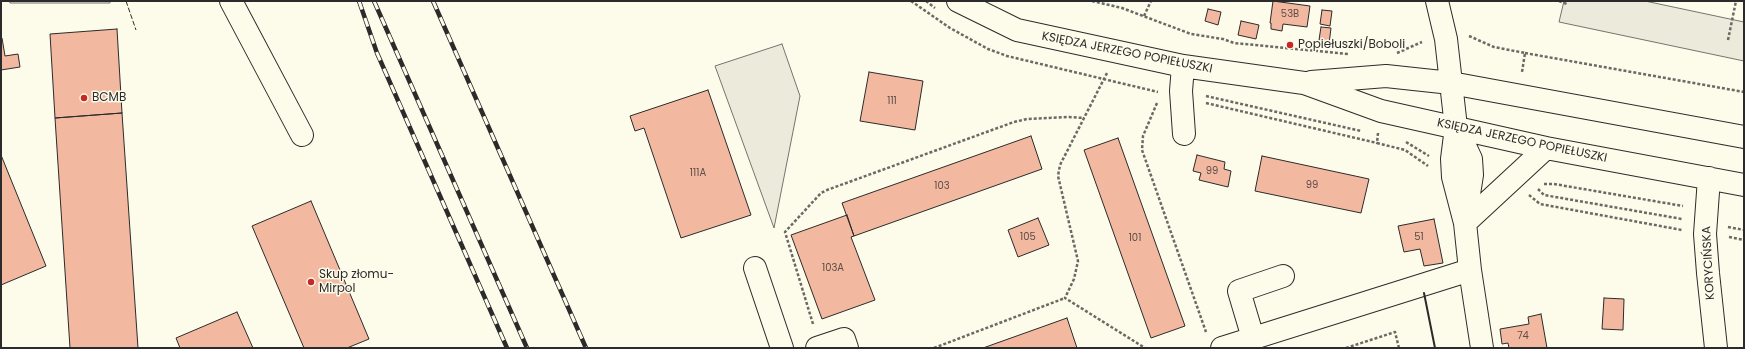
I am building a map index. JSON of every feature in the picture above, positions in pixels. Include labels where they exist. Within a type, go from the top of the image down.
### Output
[{"type":"street","points":[[231,1],[302,135]]},
{"type":"street","name":"KSIĘDZA JERZEGO POPIEŁUSZKI","points":[[958,1],[1017,30],[1183,66],[1304,83],[1381,111],[1546,148],[1744,185]]},
{"type":"street","points":[[1437,1],[1446,39],[1456,128],[1471,159],[1472,175],[1465,223],[1470,270],[1482,348]]},
{"type":"street","points":[[1183,66],[1172,95],[1184,134]]},
{"type":"street","name":"KSIĘDZA JERZEGO POPIEŁUSZKI","points":[[1304,83],[1386,76],[1451,83],[1744,137]]},
{"type":"street","points":[[1465,223],[1521,180],[1546,148]]},
{"type":"street","name":"KORYCIŃSKA","points":[[1709,178],[1702,226],[1716,348]]},
{"type":"street","points":[[755,268],[782,348]]},
{"type":"street","points":[[1222,348],[1470,270]]},
{"type":"street","points":[[1253,338],[1240,291],[1282,276]]},
{"type":"street","points":[[819,347],[844,339],[847,348]]},
{"type":"path","points":[[911,1],[950,28],[988,49],[1007,56],[1377,143]]},
{"type":"path","points":[[1092,1],[1122,8],[1191,34],[1223,39],[1234,43],[1350,54]]},
{"type":"path","points":[[1144,16],[1151,1]]},
{"type":"path","points":[[1559,1],[1567,4]]},
{"type":"path","points":[[1728,40],[1736,1]]},
{"type":"path","points":[[1525,53],[1744,92]]},
{"type":"path","points":[[934,348],[1065,298],[1074,279],[1078,261],[1058,176],[1060,165],[1107,73]]},
{"type":"path","points":[[1172,95],[1143,136],[1142,150],[1206,333]]},
{"type":"path","points":[[819,347],[785,232],[822,193],[1014,122],[1027,119],[1069,117],[1084,118]]},
{"type":"path","points":[[1521,180],[1540,204],[1702,226],[1744,230]]},
{"type":"path","points":[[1521,180],[1544,195],[1702,226]]},
{"type":"path","points":[[1521,180],[1554,184],[1691,208],[1702,226]]},
{"type":"path","points":[[1065,298],[1145,348]]},
{"type":"path","points":[[1346,348],[1396,332],[1399,348]]},
{"type":"shaded area","points":[[9,1],[110,1],[110,3],[10,3]]},
{"type":"shaded area","points":[[1564,1],[1645,1],[1744,22],[1744,61],[1559,22]]},
{"type":"shaded area","points":[[782,44],[800,96],[774,228],[715,66]]},
{"type":"building","points":[[1273,1],[1310,6],[1307,27],[1283,24],[1282,31],[1271,29],[1270,23]]},
{"type":"building","points":[[1208,9],[1221,12],[1218,25],[1205,21]]},
{"type":"building","points":[[1322,10],[1332,11],[1330,26],[1320,24]]},
{"type":"building","points":[[1241,21],[1259,25],[1256,39],[1238,35]]},
{"type":"building","points":[[1321,27],[1331,28],[1329,44],[1322,43],[1322,40],[1319,40]]},
{"type":"building","points":[[117,29],[122,113],[55,118],[50,34]]},
{"type":"building","points":[[1,38],[5,56],[18,54],[20,67],[1,70]]},
{"type":"building","points":[[869,72],[923,81],[915,130],[860,121]]},
{"type":"building","points":[[708,90],[751,215],[681,238],[644,128],[635,131],[630,116]]},
{"type":"building","points":[[122,113],[138,348],[70,348],[55,118]]},
{"type":"building","points":[[1031,136],[1042,169],[854,236],[842,203]]},
{"type":"building","points":[[1118,138],[1185,326],[1151,338],[1084,150]]},
{"type":"building","points":[[1,155],[46,266],[1,285]]},
{"type":"building","points":[[1197,155],[1225,162],[1224,169],[1231,171],[1228,187],[1199,180],[1201,173],[1193,171]]},
{"type":"building","points":[[1262,156],[1369,179],[1361,213],[1255,191]]},
{"type":"building","name":"Skup złomu- Mirpol","points":[[311,201],[369,339],[347,348],[304,348],[252,226]]},
{"type":"building","points":[[847,215],[854,236],[851,237],[875,300],[822,319],[791,235]]},
{"type":"building","points":[[1038,218],[1049,245],[1018,257],[1008,230]]},
{"type":"building","points":[[1434,219],[1443,263],[1424,266],[1420,249],[1404,252],[1398,226]]},
{"type":"building","points":[[1604,298],[1624,299],[1623,330],[1602,329]]},
{"type":"building","points":[[237,312],[253,348],[180,348],[176,338]]},
{"type":"building","points":[[1541,314],[1547,348],[1509,348],[1508,343],[1502,344],[1500,329],[1529,324],[1528,317]]},
{"type":"building","points":[[1067,318],[1077,348],[983,348]]},
{"type":"railway","points":[[359,1],[377,53],[507,348]]},
{"type":"railway","points":[[374,1],[527,348]]},
{"type":"railway","points":[[433,1],[586,348]]},
{"type":"fence","points":[[126,1],[136,30]]},
{"type":"wall","points":[[1424,293],[1435,348]]},
{"type":"place","name":"Popiełuszki/Boboli","points":[[1290,45]]},
{"type":"place","name":"BCMB","points":[[84,98]]},
{"type":"place","name":"Skup złomu- Mirpol","points":[[311,282]]}]
